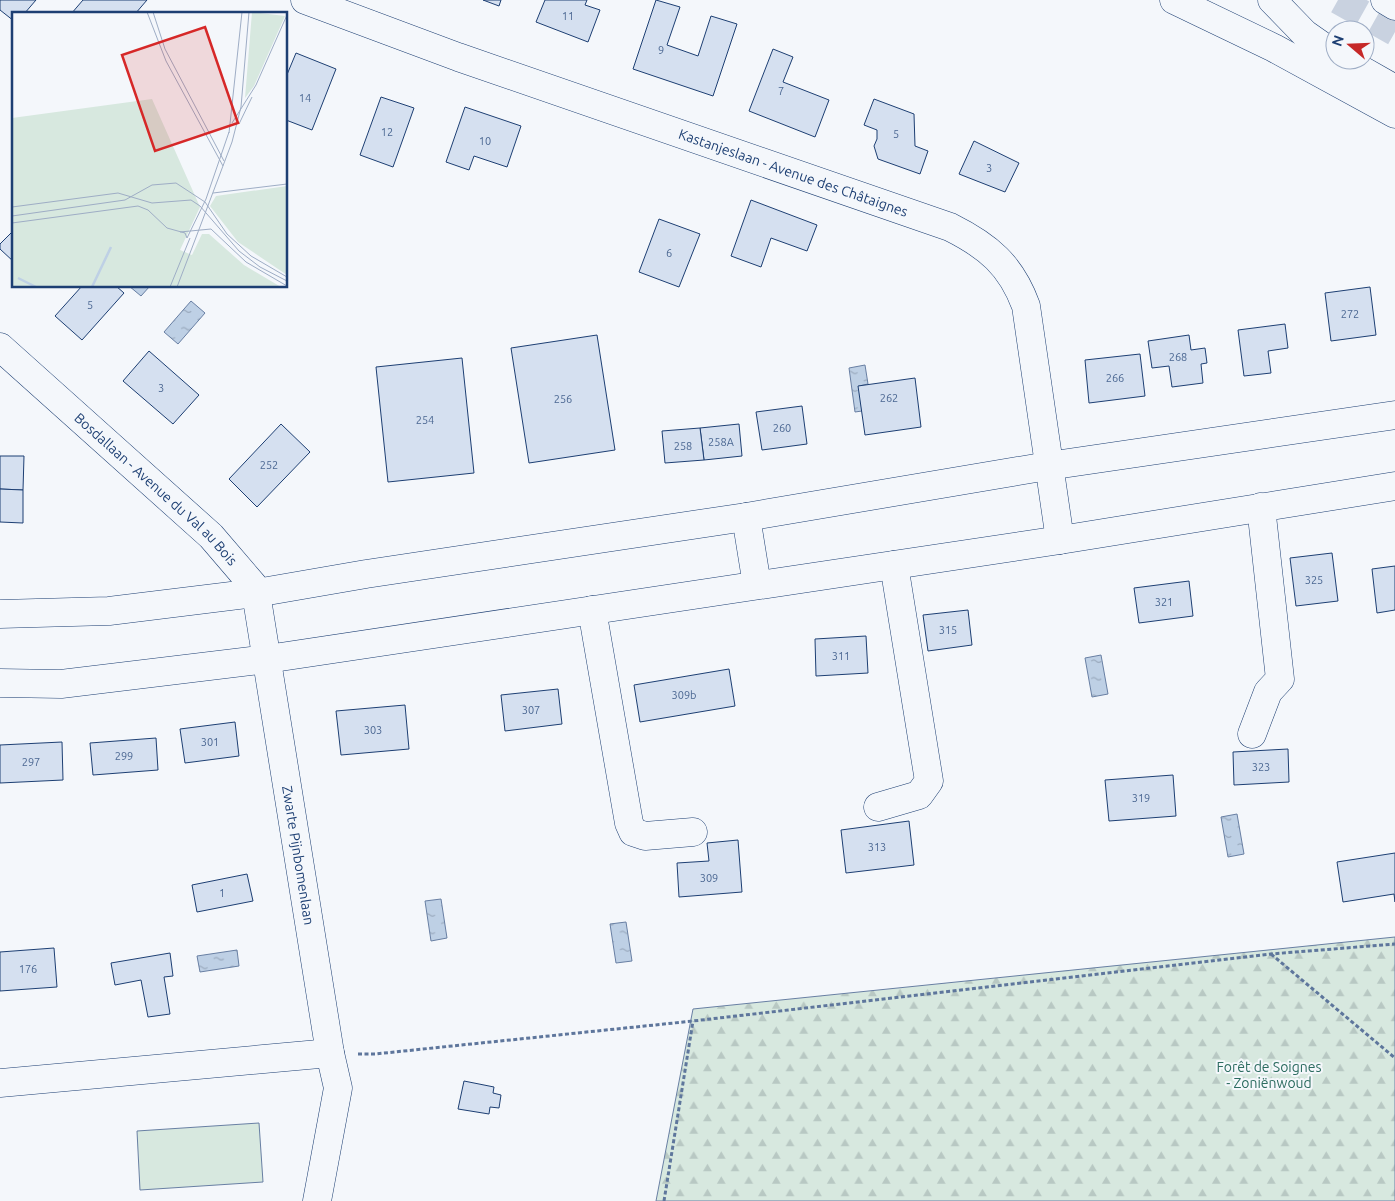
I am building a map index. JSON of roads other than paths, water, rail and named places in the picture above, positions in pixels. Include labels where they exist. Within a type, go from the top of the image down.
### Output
[{"type":"main road","name":"Kastanjeslaan - Avenue des Châtaignes","points":[[305,0],[458,57],[950,227],[974,239],[1009,270],[1026,306],[1060,540]]},
{"type":"main road","points":[[1174,0],[1274,48],[1395,114]]},
{"type":"main road","points":[[1272,0],[1305,34],[1325,48]]},
{"type":"main road","points":[[1385,0],[1395,6]]},
{"type":"main road","points":[[1362,70],[1395,89]]},
{"type":"main road","name":"Bosdallaan - Avenue du Val au Bois","points":[[0,347],[211,536],[253,585],[267,659]]},
{"type":"main road","points":[[0,614],[109,611],[256,593],[366,574],[746,517],[1048,466],[1395,415]]},
{"type":"main road","points":[[0,683],[61,684],[267,659],[1060,540],[1395,486]]},
{"type":"main road","points":[[1252,734],[1268,692],[1280,679],[1261,507]]},
{"type":"main road","points":[[746,517],[757,585]]},
{"type":"main road","points":[[878,807],[919,795],[929,781],[894,565]]},
{"type":"main road","points":[[592,610],[629,823],[633,832],[645,836],[693,832]]},
{"type":"main road","name":"Zwarte Pijnbomenlaan","points":[[267,659],[330,1053],[338,1088],[317,1201]]},
{"type":"main road","points":[[0,1083],[330,1053]]},
{"type":"water","points":[[131,288],[148,288],[141,296]]},
{"type":"water","points":[[191,301],[205,313],[178,344],[164,332]]},
{"type":"water","points":[[865,365],[868,384],[859,386],[862,411],[855,412],[849,368]]},
{"type":"water","points":[[1101,655],[1108,694],[1092,697],[1085,658]]},
{"type":"water","points":[[1237,814],[1244,854],[1228,857],[1221,817]]},
{"type":"water","points":[[441,899],[447,938],[431,941],[425,901]]},
{"type":"water","points":[[626,922],[632,961],[616,963],[610,924]]},
{"type":"water","points":[[237,950],[239,966],[200,972],[197,956]]},
{"type":"tunnel","points":[[1338,0],[1395,32]]},
{"type":"park label","name":"Forêt de Soignes - Zoniënwoud","points":[[1269,1076]]}]
